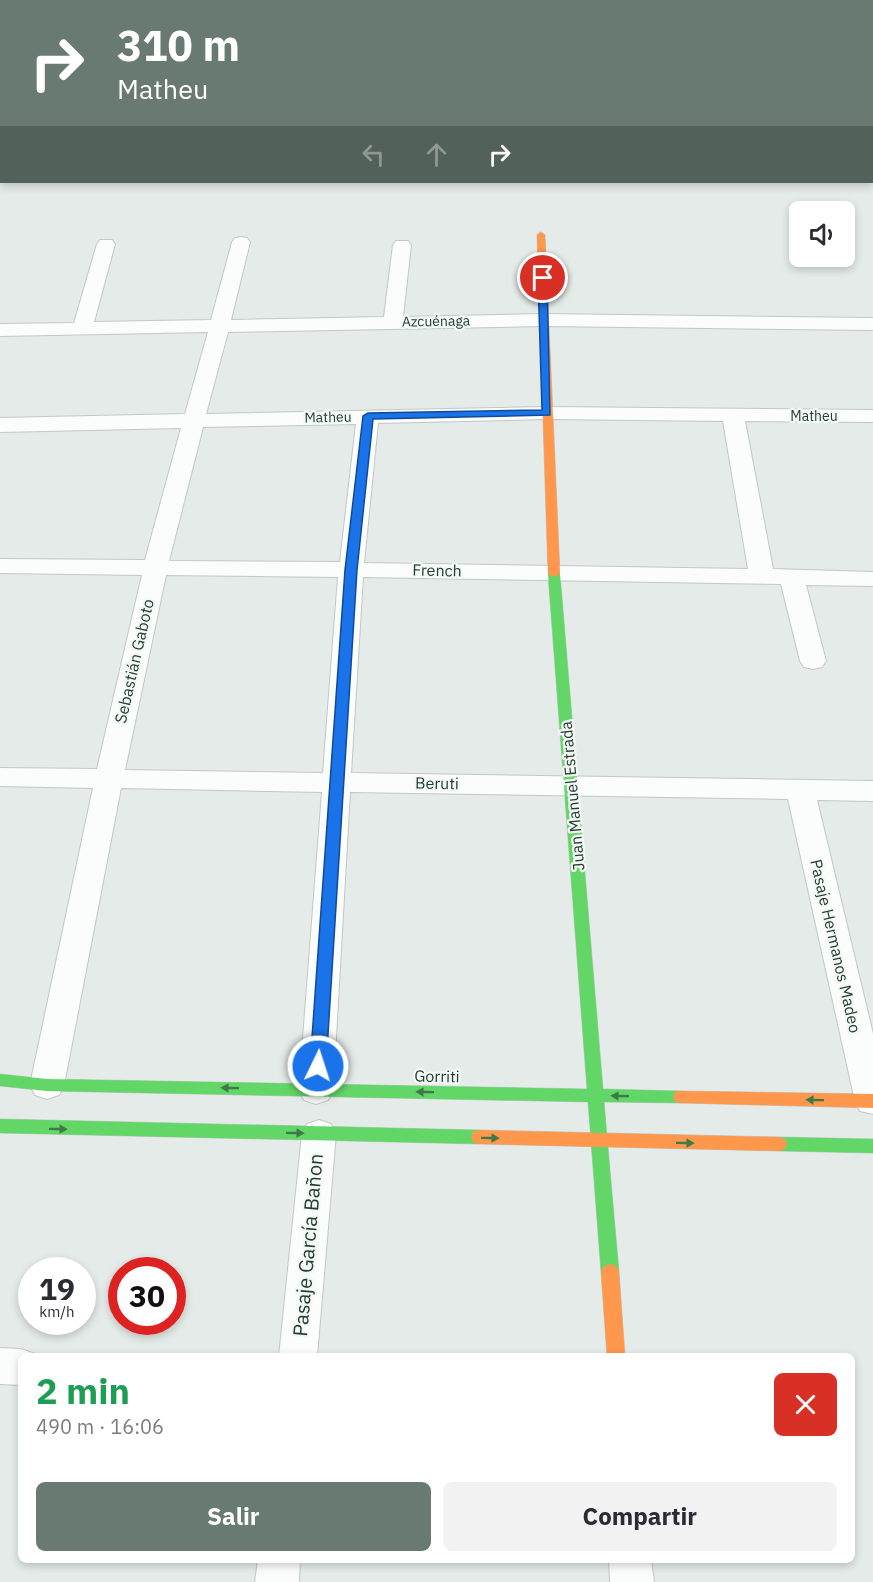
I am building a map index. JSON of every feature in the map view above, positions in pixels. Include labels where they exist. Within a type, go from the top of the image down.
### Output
[{"type":"street","name":"Juan Manuel Estrada","points":[[541,236],[554,572],[601,1141],[616,1353]]},
{"type":"street","name":"Sebastián Gaboto","points":[[47,1085],[108,778],[155,568],[221,325],[241,242]]},
{"type":"street","points":[[82,328],[106,244]]},
{"type":"street","points":[[393,322],[402,245]]},
{"type":"street","name":"Azcuénaga","points":[[0,330],[544,320],[873,324]]},
{"type":"street","name":"Matheu","points":[[0,425],[547,413],[873,416]]},
{"type":"street","points":[[316,1090],[351,570],[368,416]]},
{"type":"street","points":[[733,416],[762,577]]},
{"type":"street","name":"French","points":[[0,566],[554,572],[873,579]]},
{"type":"street","points":[[792,578],[813,661]]},
{"type":"street","name":"Beruti","points":[[0,777],[873,791]]},
{"type":"street","name":"Pasaje Hermanos Madeo","points":[[800,790],[873,1101]]},
{"type":"street","name":"Gorriti","points":[[0,1080],[47,1085],[873,1101]]},
{"type":"street","points":[[0,1126],[873,1146]]},
{"type":"street","name":"Pasaje García Bañon","points":[[297,1353],[318,1134]]},
{"type":"street","points":[[0,1366],[18,1367]]},
{"type":"street","points":[[277,1582],[279,1563]]},
{"type":"street","points":[[630,1563],[632,1582]]},
{"type":"traffic: fast","points":[[554,574],[610,1272]]},
{"type":"traffic: fast","points":[[0,1080],[47,1085],[681,1097]]},
{"type":"traffic: fast","points":[[0,1126],[479,1137]]},
{"type":"traffic: fast","points":[[779,1144],[873,1146]]},
{"type":"traffic: slow","points":[[541,235],[554,574]]},
{"type":"traffic: slow","points":[[681,1097],[873,1101]]},
{"type":"traffic: slow","points":[[479,1137],[779,1144]]},
{"type":"traffic: slow","points":[[610,1272],[616,1353]]},
{"type":"route","points":[[318,1066],[351,570],[368,416],[547,413],[543,278]]}]
